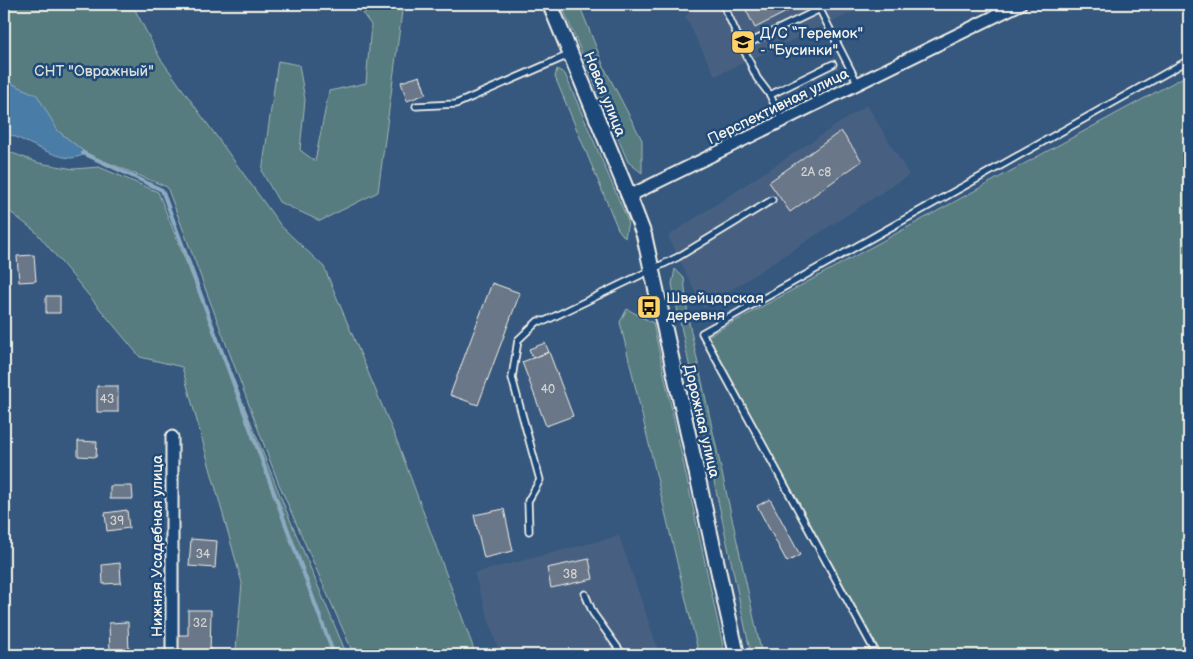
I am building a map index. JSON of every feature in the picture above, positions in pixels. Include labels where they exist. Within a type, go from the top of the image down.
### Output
[{"type":"street","name":"Новая улица","points":[[550,4],[630,196]]},
{"type":"street","name":"Перспективная улица","points":[[630,196],[1020,4]]},
{"type":"street","name":"Дорожная улица","points":[[630,196],[644,235],[737,655]]},
{"type":"street","name":"Нижняя Усадебная улица","points":[[172,437],[172,655]]},
{"type":"lane","points":[[723,4],[757,78],[770,95],[782,121]]},
{"type":"lane","points":[[743,46],[819,6],[858,84]]},
{"type":"lane","points":[[416,106],[456,104],[571,54]]},
{"type":"lane","points":[[877,655],[702,333],[1189,60]]},
{"type":"lane","points":[[770,95],[833,64]]},
{"type":"lane","points":[[529,531],[528,501],[540,480],[512,378],[518,340],[538,322],[545,321],[678,257],[772,200]]},
{"type":"lane","points":[[586,594],[593,613],[623,655]]},
{"type":"shaded area","name":"Д/С “Теремок\" - \"Бусинки\"","points":[[703,4],[868,5],[715,76],[685,16]]},
{"type":"shaded area","points":[[4,80],[37,95],[58,131],[87,154],[73,158],[63,157],[4,132]]},
{"type":"shaded area","points":[[867,105],[909,175],[703,308],[668,236]]},
{"type":"shaded area","points":[[619,536],[660,655],[500,655],[474,573]]},
{"type":"green space","name":"СНТ \"Овражный\"","points":[[4,4],[132,4],[160,58],[281,226],[324,267],[399,446],[476,655],[354,655],[278,482],[167,187],[87,154],[58,131],[31,93],[4,80]]},
{"type":"green space","points":[[379,4],[403,4],[378,192],[320,221],[279,202],[262,172],[278,61],[299,65],[305,100],[300,150],[315,161],[329,91],[366,83],[371,25],[363,14]]},
{"type":"green space","points":[[561,4],[579,4],[604,67],[642,140],[642,173],[628,162]]},
{"type":"green space","points":[[557,69],[565,74],[628,221],[625,238],[618,229],[555,77]]},
{"type":"green space","points":[[1189,74],[1189,655],[882,655],[708,336]]},
{"type":"green space","points":[[4,150],[39,163],[74,169],[99,167],[158,192],[286,510],[347,655],[241,655],[236,649],[242,583],[182,367],[140,357],[36,232],[4,207]]},
{"type":"green space","points":[[675,269],[684,278],[688,318],[762,655],[751,655],[672,284]]},
{"type":"green space","points":[[627,309],[653,323],[725,655],[699,655],[620,322]]},
{"type":"building","points":[[743,4],[802,4],[755,28]]},
{"type":"building","points":[[420,76],[426,94],[407,101],[401,82]]},
{"type":"building","points":[[841,131],[862,161],[790,212],[769,182]]},
{"type":"building","points":[[34,255],[36,281],[19,282],[17,256]]},
{"type":"building","points":[[492,283],[520,293],[478,405],[450,395]]},
{"type":"building","points":[[46,296],[60,296],[60,313],[46,313]]},
{"type":"building","points":[[545,343],[549,352],[533,358],[529,349]]},
{"type":"building","points":[[549,352],[573,416],[546,426],[522,362]]},
{"type":"building","points":[[97,386],[118,386],[118,412],[97,412]]},
{"type":"building","points":[[78,441],[97,442],[96,457],[78,456]]},
{"type":"building","points":[[110,486],[132,486],[133,499],[110,499]]},
{"type":"building","points":[[770,499],[800,555],[787,562],[757,506]]},
{"type":"building","points":[[504,509],[513,551],[484,558],[474,515]]},
{"type":"building","points":[[127,510],[129,528],[107,531],[105,513]]},
{"type":"building","points":[[191,539],[217,541],[215,568],[189,566]]},
{"type":"building","points":[[589,559],[593,579],[551,588],[547,568]]},
{"type":"building","points":[[120,563],[121,583],[103,584],[102,565]]},
{"type":"building","points":[[188,610],[211,610],[210,655],[178,655],[178,635],[188,635]]},
{"type":"building","points":[[128,622],[129,655],[110,655],[109,623]]},
{"type":"waterway","points":[[83,153],[162,190],[334,655]]},
{"type":"place","name":"Д/С “Теремок\" - \"Бусинки\"","points":[[743,42]]},
{"type":"place","name":"Швейцарская деревня","points":[[649,307]]}]
